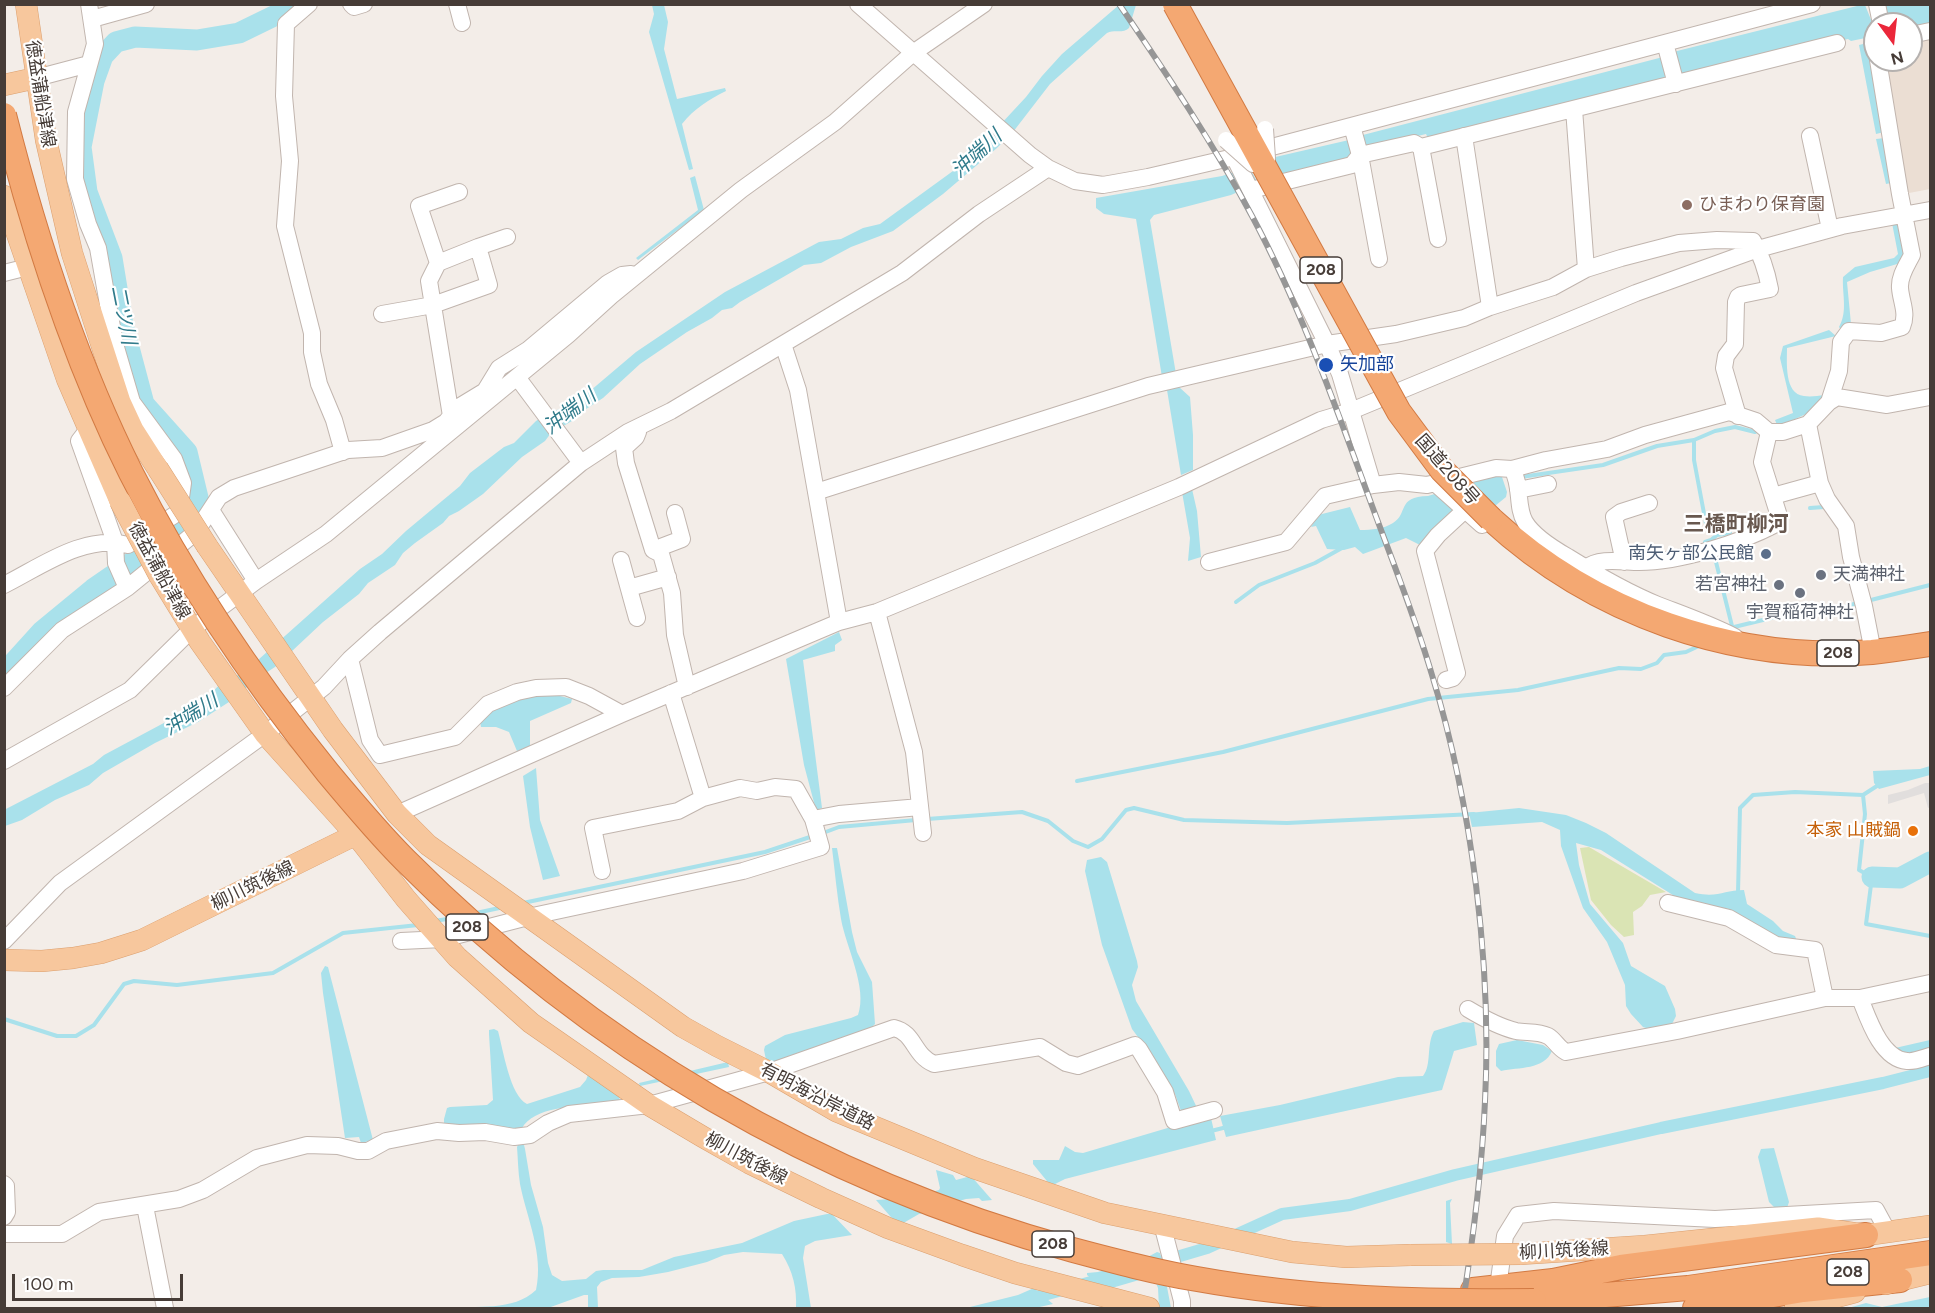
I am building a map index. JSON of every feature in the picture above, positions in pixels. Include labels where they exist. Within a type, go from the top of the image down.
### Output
[{"type":"highway","name":"国道208号","points":[[1175,4],[1244,162],[1400,411],[1476,515],[1569,579],[1649,619],[1700,634],[1744,645],[1798,651],[1873,652],[1930,644]]},
{"type":"highway","name":"208","points":[[4,115],[35,230],[75,346],[132,476],[183,566],[232,644],[292,728],[348,797],[403,858],[471,923],[546,987],[663,1069],[718,1104],[819,1157],[932,1205],[996,1228],[1080,1252],[1196,1279],[1297,1293],[1416,1301],[1535,1304]]},
{"type":"highway","name":"208","points":[[4,142],[42,273],[69,349],[126,478],[176,570],[226,649],[287,732],[342,801],[399,863],[466,927],[527,979],[608,1040],[715,1108],[816,1162],[928,1210],[994,1233],[1110,1267],[1194,1286],[1297,1300],[1451,1308],[1607,1303],[1930,1259]]},
{"type":"highway","points":[[1297,1293],[1473,1290],[1553,1281],[1621,1267],[1877,1234]]},
{"type":"highway","name":"208","points":[[1765,1281],[1930,1253]]},
{"type":"highway","points":[[1695,1308],[1803,1290],[1900,1280]]},
{"type":"highway","points":[[1194,1286],[1278,1302],[1356,1308]]},
{"type":"main road","name":"徳益蒲船津線","points":[[26,4],[46,140],[72,253],[120,402],[133,430],[207,546],[247,592],[309,695],[397,814]]},
{"type":"main road","points":[[4,85],[36,78]]},
{"type":"main road","name":"徳益蒲船津線","points":[[4,196],[67,379],[120,501],[159,575],[196,636],[262,729],[356,835]]},
{"type":"main road","points":[[28,267],[72,253]]},
{"type":"main road","name":"柳川筑後線","points":[[4,960],[42,961],[73,958],[101,953],[142,940],[397,814]]},
{"type":"main road","name":"有明海沿岸道路","points":[[397,814],[428,845],[683,1027],[769,1072],[836,1111],[974,1168],[1105,1213],[1199,1231]]},
{"type":"main road","name":"柳川筑後線","points":[[356,835],[457,957],[531,1023],[649,1105],[748,1163],[888,1228],[1015,1273],[1141,1307]]},
{"type":"main road","name":"柳川筑後線","points":[[1199,1231],[1292,1252],[1346,1257],[1520,1254],[1645,1246],[1818,1228],[1877,1234],[1930,1226]]},
{"type":"main road","points":[[1795,1308],[1930,1273]]},
{"type":"street","points":[[4,585],[80,546],[115,542],[128,545],[179,512],[183,483],[174,459],[132,402],[115,344],[98,248],[88,224],[75,179],[76,112],[95,44],[90,12],[146,4]]},
{"type":"street","points":[[309,4],[286,24],[284,96],[290,161],[285,226],[312,333],[312,352],[319,384],[334,420],[343,452]]},
{"type":"street","points":[[351,4],[354,7],[364,4]]},
{"type":"street","points":[[457,4],[462,23]]},
{"type":"street","points":[[858,4],[1030,155],[1048,168],[1075,181],[1103,185],[1267,158],[1265,129]]},
{"type":"street","points":[[4,761],[130,690],[247,592],[326,534],[519,380],[637,274],[741,190],[835,122],[984,4]]},
{"type":"street","points":[[1244,162],[1352,126],[1665,44],[1773,10],[1812,4]]},
{"type":"street","points":[[1665,44],[1676,83]]},
{"type":"street","points":[[1251,190],[1352,165],[1360,155],[1414,143],[1421,147],[1837,44]]},
{"type":"street","points":[[36,78],[89,64]]},
{"type":"street","points":[[1829,402],[1839,371],[1840,342],[1849,331],[1881,333],[1902,327],[1906,319],[1900,286],[1904,269],[1912,255],[1880,72]]},
{"type":"street","points":[[1574,109],[1586,269]]},
{"type":"street","points":[[1352,126],[1360,155],[1379,259]]},
{"type":"street","points":[[1464,136],[1490,307]]},
{"type":"street","points":[[1810,136],[1830,229]]},
{"type":"street","points":[[1226,140],[1253,164],[1244,162]]},
{"type":"street","points":[[1421,147],[1438,238]]},
{"type":"street","points":[[1244,162],[1251,190],[1340,374],[1372,485]]},
{"type":"street","points":[[4,941],[60,883],[262,729],[324,687],[350,659],[578,459],[670,411],[902,273],[979,214],[1048,168]]},
{"type":"street","points":[[438,263],[419,206],[459,192]]},
{"type":"street","points":[[397,814],[622,714],[839,622],[877,612],[1179,487],[1321,420],[1351,411],[1636,293],[1758,249],[1830,229],[1930,210]]},
{"type":"street","points":[[451,416],[429,281],[438,263],[507,237]]},
{"type":"street","points":[[816,492],[1148,386],[1327,344],[1396,334],[1464,318],[1490,307],[1553,287],[1586,269],[1679,243],[1718,240],[1753,241],[1767,275],[1770,289],[1737,297],[1735,344],[1726,356],[1724,368],[1738,416]]},
{"type":"street","points":[[382,314],[433,305],[489,285],[478,247]]},
{"type":"street","points":[[72,253],[98,248]]},
{"type":"street","points":[[4,273],[28,267]]},
{"type":"street","points":[[4,688],[62,630],[127,588],[196,532],[219,498],[234,488],[343,452],[382,448],[433,430],[446,422],[457,408],[485,391],[499,368],[529,349],[590,296],[622,275],[637,274]]},
{"type":"street","points":[[783,344],[798,390],[839,622]]},
{"type":"street","points":[[519,380],[578,459]]},
{"type":"street","points":[[1209,562],[1286,542],[1325,496],[1372,485],[1399,482],[1438,486],[1496,468],[1512,469],[1546,460],[1607,449],[1646,435],[1729,412],[1756,421],[1769,432],[1783,432],[1808,424],[1837,397],[1887,405],[1930,397]]},
{"type":"street","points":[[1808,424],[1820,483],[1827,499],[1846,526],[1873,652]]},
{"type":"street","points":[[640,426],[636,437],[624,448],[626,462],[653,550],[660,554],[672,593],[679,690],[704,798]]},
{"type":"street","points":[[89,428],[79,441],[115,542],[116,563],[127,588]]},
{"type":"street","points":[[1586,568],[1603,561],[1653,562],[1742,540],[1776,524],[1779,516],[1762,462],[1769,432]]},
{"type":"street","points":[[1512,469],[1526,525],[1536,550],[1587,598],[1626,618],[1700,634]]},
{"type":"street","points":[[1773,496],[1820,483]]},
{"type":"street","points":[[1519,496],[1548,484]]},
{"type":"street","points":[[1438,486],[1476,515],[1536,550],[1586,568],[1611,583],[1657,604],[1700,634]]},
{"type":"street","points":[[1624,562],[1614,517],[1621,512],[1648,503]]},
{"type":"street","points":[[211,510],[247,592]]},
{"type":"street","points":[[653,550],[682,539],[675,513]]},
{"type":"street","points":[[1446,680],[1457,673],[1425,551],[1438,535],[1476,515]]},
{"type":"street","points":[[621,560],[637,618]]},
{"type":"street","points":[[629,588],[668,577]]},
{"type":"street","points":[[816,830],[839,814],[922,820],[914,752],[877,612]]},
{"type":"street","points":[[350,659],[370,740],[380,755],[456,737],[488,704],[517,692],[536,688],[566,687],[589,696],[622,714]]},
{"type":"street","points":[[401,941],[528,917],[743,871],[821,847],[816,830],[796,789],[776,787],[757,791],[740,788],[704,798],[678,811],[592,828],[602,871]]},
{"type":"street","points":[[1668,903],[1729,918],[1776,945],[1815,950],[1825,998]]},
{"type":"street","points":[[1468,1009],[1486,1020],[1516,1031],[1532,1031],[1549,1037],[1566,1052],[1677,1031],[1825,998],[1860,998],[1930,983]]},
{"type":"street","points":[[1860,998],[1872,1028],[1892,1057],[1907,1061],[1930,1056]]},
{"type":"street","points":[[4,1234],[62,1234],[99,1212],[179,1199],[203,1190],[257,1158],[307,1145],[338,1146],[368,1151],[386,1141],[436,1131],[485,1132],[514,1137],[530,1136],[548,1123],[569,1114],[649,1105],[769,1072],[894,1028],[901,1029],[909,1036],[917,1052],[933,1064],[1040,1047],[1066,1063],[1078,1066],[1134,1045],[1139,1049],[1165,1092],[1174,1121],[1214,1110]]},
{"type":"street","points":[[4,1184],[7,1212],[4,1217]]},
{"type":"street","points":[[145,1206],[165,1308]]},
{"type":"street","points":[[1497,1295],[1505,1236],[1518,1215],[1554,1211],[1715,1219],[1876,1210],[1877,1234]]},
{"type":"street","points":[[1162,1224],[1182,1308]]},
{"type":"shaded area","points":[[1930,37],[1930,189],[1904,194],[1887,72],[1923,72],[1923,38]]},
{"type":"shaded area","points":[[1930,783],[1930,807],[1928,808],[1924,793],[1888,804],[1888,795]]},
{"type":"green space","points":[[1589,847],[1666,892],[1650,895],[1642,906],[1633,912],[1634,935],[1624,937],[1591,900],[1580,848]]},
{"type":"water","points":[[1884,4],[1930,5],[1930,27],[1923,27],[1923,12],[1885,12]]},
{"type":"water","points":[[652,5],[664,5],[668,22],[664,49],[677,99],[725,88],[726,91],[702,105],[682,124],[693,169],[689,170],[649,32],[654,14]]},
{"type":"water","name":"沖端川","points":[[1119,5],[1136,5],[1129,28],[1124,31],[1107,33],[1050,84],[1013,132],[997,148],[943,194],[893,231],[851,247],[821,263],[804,265],[687,332],[640,364],[603,398],[551,433],[545,441],[522,457],[483,494],[449,516],[415,543],[403,553],[395,565],[368,583],[359,594],[323,622],[275,667],[229,702],[198,722],[155,743],[103,773],[89,785],[55,800],[22,820],[5,826],[4,810],[93,764],[104,755],[203,702],[221,683],[240,674],[360,569],[382,554],[460,486],[470,473],[504,447],[514,443],[546,414],[568,406],[590,391],[636,352],[725,292],[819,242],[841,239],[863,228],[880,224],[953,171],[986,140],[1062,54]]},
{"type":"water","points":[[1861,5],[1865,5],[1868,12],[1863,12],[1863,38],[1851,41],[1848,39],[1680,76],[1673,52]]},
{"type":"water","points":[[1863,44],[1863,66],[1859,45]]},
{"type":"water","points":[[1663,57],[1669,79],[1428,138],[1426,134],[1367,148],[1359,136]]},
{"type":"water","points":[[1864,72],[1876,72],[1884,132],[1876,134]]},
{"type":"water","points":[[1885,138],[1891,183],[1886,184],[1876,139]]},
{"type":"water","points":[[1349,140],[1352,151],[1349,160],[1283,178],[1271,158]]},
{"type":"water","points":[[1249,167],[1258,183],[1231,195],[1154,215],[1150,220],[1176,374],[1162,377],[1136,219],[1104,214],[1096,208],[1096,198],[1222,176]]},
{"type":"water","points":[[695,176],[704,210],[638,260],[636,258],[698,210],[690,178]]},
{"type":"water","points":[[1900,220],[1907,254],[1904,262],[1870,272],[1847,282],[1851,324],[1842,331],[1839,327],[1844,309],[1843,277],[1855,267],[1894,258],[1898,254],[1892,223]]},
{"type":"water","points":[[1829,330],[1836,336],[1787,348],[1788,376],[1793,390],[1804,396],[1824,395],[1806,414],[1778,427],[1775,420],[1793,413],[1780,358],[1783,346]]},
{"type":"water","points":[[1179,387],[1190,397],[1193,435],[1193,470],[1181,475],[1167,390]]},
{"type":"water","points":[[1498,475],[1502,477],[1507,492],[1506,497],[1495,506],[1451,517],[1422,546],[1406,538],[1363,554],[1355,547],[1344,550],[1327,549],[1316,526],[1311,527],[1318,515],[1350,507],[1360,530],[1381,528],[1398,519],[1404,506],[1411,499]]},
{"type":"water","points":[[1192,489],[1197,511],[1201,557],[1188,561],[1190,538],[1182,492]]},
{"type":"water","points":[[839,632],[842,640],[835,645],[835,651],[803,660],[822,808],[816,810],[804,765],[786,659]]},
{"type":"water","points":[[552,694],[572,699],[571,703],[530,721],[530,746],[517,751],[509,732],[496,727],[481,727],[480,721],[491,705]]},
{"type":"water","points":[[1930,766],[1930,775],[1879,789],[1874,783],[1873,771],[1920,769]]},
{"type":"water","points":[[536,768],[540,820],[560,876],[543,880],[530,827],[523,776]]},
{"type":"water","points":[[1519,808],[1566,815],[1586,823],[1606,833],[1695,893],[1710,895],[1744,890],[1747,904],[1773,921],[1783,931],[1795,936],[1797,941],[1778,940],[1729,909],[1684,902],[1601,850],[1576,843],[1579,865],[1590,904],[1623,943],[1631,966],[1665,986],[1675,1009],[1676,1016],[1672,1024],[1652,1030],[1643,1027],[1626,1006],[1625,985],[1607,942],[1583,908],[1561,846],[1560,830],[1542,822],[1472,827],[1469,813]]},
{"type":"water","points":[[832,848],[837,848],[857,952],[872,982],[875,1024],[871,1028],[780,1066],[766,1060],[765,1046],[785,1035],[858,1015],[860,993],[858,980],[841,919]]},
{"type":"water","points":[[1101,857],[1107,862],[1137,961],[1138,967],[1132,985],[1136,1001],[1199,1112],[1181,1111],[1175,1094],[1155,1060],[1132,1029],[1102,945],[1085,871],[1087,860]]},
{"type":"water","points":[[325,966],[328,967],[373,1140],[361,1143],[359,1137],[345,1138],[323,993],[321,973]]},
{"type":"water","points":[[1463,1022],[1474,1023],[1477,1045],[1454,1051],[1442,1090],[1226,1137],[1220,1116],[1280,1105],[1398,1077],[1423,1076],[1434,1031]]},
{"type":"water","points":[[489,1030],[498,1031],[516,1092],[527,1104],[580,1087],[588,1075],[619,1097],[622,1106],[580,1106],[550,1110],[536,1115],[526,1123],[520,1133],[444,1125],[447,1108],[487,1105],[493,1100]]},
{"type":"water","points":[[1517,1040],[1543,1045],[1552,1051],[1543,1062],[1537,1065],[1501,1071],[1496,1066],[1496,1051],[1499,1044]]},
{"type":"water","points":[[1930,1040],[1930,1052],[1911,1057],[1895,1048]]},
{"type":"water","points":[[728,1062],[729,1067],[640,1086],[639,1083]]},
{"type":"water","points":[[1211,1118],[1216,1140],[1065,1179],[1051,1186],[1033,1164],[1033,1160],[1059,1160],[1065,1146],[1075,1152],[1083,1153],[1171,1127]]},
{"type":"water","points":[[519,1143],[524,1145],[525,1149],[531,1185],[543,1227],[548,1263],[552,1275],[562,1281],[586,1279],[596,1271],[603,1270],[642,1270],[674,1257],[742,1243],[794,1221],[827,1214],[832,1214],[852,1235],[815,1241],[805,1246],[803,1258],[811,1308],[796,1308],[794,1280],[782,1254],[743,1252],[724,1255],[668,1272],[639,1277],[612,1278],[601,1282],[597,1287],[598,1308],[588,1308],[588,1295],[584,1295],[548,1308],[447,1308],[505,1305],[527,1297],[536,1290],[538,1263],[534,1237],[520,1184],[517,1147]]},
{"type":"water","points":[[1774,1148],[1789,1202],[1786,1211],[1775,1208],[1769,1202],[1758,1157],[1761,1149]]},
{"type":"water","points":[[936,1170],[953,1175],[956,1180],[971,1176],[992,1200],[966,1199],[940,1210],[919,1214],[900,1225],[876,1200],[902,1201],[939,1190]]},
{"type":"water","points":[[1452,1199],[1450,1203],[1452,1244],[1446,1242],[1446,1201]]},
{"type":"water","points":[[1157,1252],[1160,1253],[1165,1271],[1171,1308],[1159,1308],[1156,1283],[1146,1278],[1105,1290],[1087,1275],[1087,1273],[1144,1259]]},
{"type":"water","points":[[1034,1288],[1053,1304],[1035,1308],[966,1308],[1018,1295]]},
{"type":"water","points":[[1930,1297],[1930,1308],[1848,1308],[1866,1303],[1882,1307]]},
{"type":"waterway","name":"二ツ川","points":[[4,673],[42,631],[93,589],[176,532],[199,502],[187,452],[144,404],[123,325],[112,258],[87,192],[81,147],[94,81],[103,56],[116,42],[135,37],[197,40],[239,33],[280,13],[285,4]]},
{"type":"waterway","points":[[1521,477],[1603,465],[1657,446],[1694,440],[1715,431],[1735,427],[1755,432],[1759,430]]},
{"type":"waterway","points":[[1694,440],[1694,460],[1706,524],[1717,535],[1730,533]]},
{"type":"waterway","points":[[1810,508],[1824,507]]},
{"type":"waterway","points":[[1705,542],[1717,535]]},
{"type":"waterway","points":[[1236,602],[1259,585],[1315,563],[1342,548]]},
{"type":"waterway","points":[[1714,554],[1732,626]]},
{"type":"waterway","points":[[1867,601],[1930,585]]},
{"type":"waterway","points":[[1730,628],[1800,611],[1845,607],[1857,603]]},
{"type":"waterway","points":[[1077,781],[1223,752],[1428,699],[1518,690],[1619,668],[1641,669],[1657,663],[1664,655],[1686,652],[1703,644]]},
{"type":"waterway","points":[[1880,784],[1863,795],[1865,814],[1859,870],[1872,877],[1866,924],[1930,936]]},
{"type":"waterway","points":[[1738,893],[1740,808],[1753,795],[1795,792],[1863,795]]},
{"type":"waterway","points":[[927,819],[1022,812],[1048,821],[1073,841],[1088,847],[1102,839],[1126,810],[1134,808],[1184,820],[1287,823],[1474,814]]},
{"type":"waterway","points":[[823,833],[839,827],[916,820]]},
{"type":"waterway","points":[[523,903],[765,852],[813,836]]},
{"type":"waterway","points":[[1872,877],[1900,878],[1930,862]]},
{"type":"waterway","points":[[476,913],[504,907]]},
{"type":"waterway","points":[[434,921],[454,918]]},
{"type":"waterway","points":[[4,1019],[57,1036],[76,1036],[94,1025],[124,984],[134,981],[177,985],[273,973],[343,933],[418,925]]},
{"type":"waterway","points":[[1163,1261],[1207,1248],[1282,1214],[1350,1205],[1455,1175],[1661,1128],[1883,1083],[1930,1071]]},
{"type":"waterway","points":[[1211,1131],[1227,1127]]},
{"type":"waterway","points":[[997,1308],[1109,1277]]},
{"type":"railway","points":[[1119,4],[1205,135],[1252,216],[1285,283],[1328,387],[1409,606],[1446,725],[1458,777],[1476,886],[1485,996],[1486,1049],[1482,1153],[1462,1308]]},
{"type":"place","name":"ひまわり保育園","points":[[1687,205]]},
{"type":"place","name":"矢加部","points":[[1326,365]]},
{"type":"place","name":"南矢ヶ部公民館","points":[[1766,554]]},
{"type":"place","name":"天満神社","points":[[1821,575]]},
{"type":"place","name":"若宮神社","points":[[1779,585]]},
{"type":"place","name":"宇賀稲荷神社","points":[[1800,593]]},
{"type":"place","name":"本家 山賊鍋","points":[[1913,831]]},
{"type":"district","name":"三橋町柳河","points":[[1736,525]]}]
